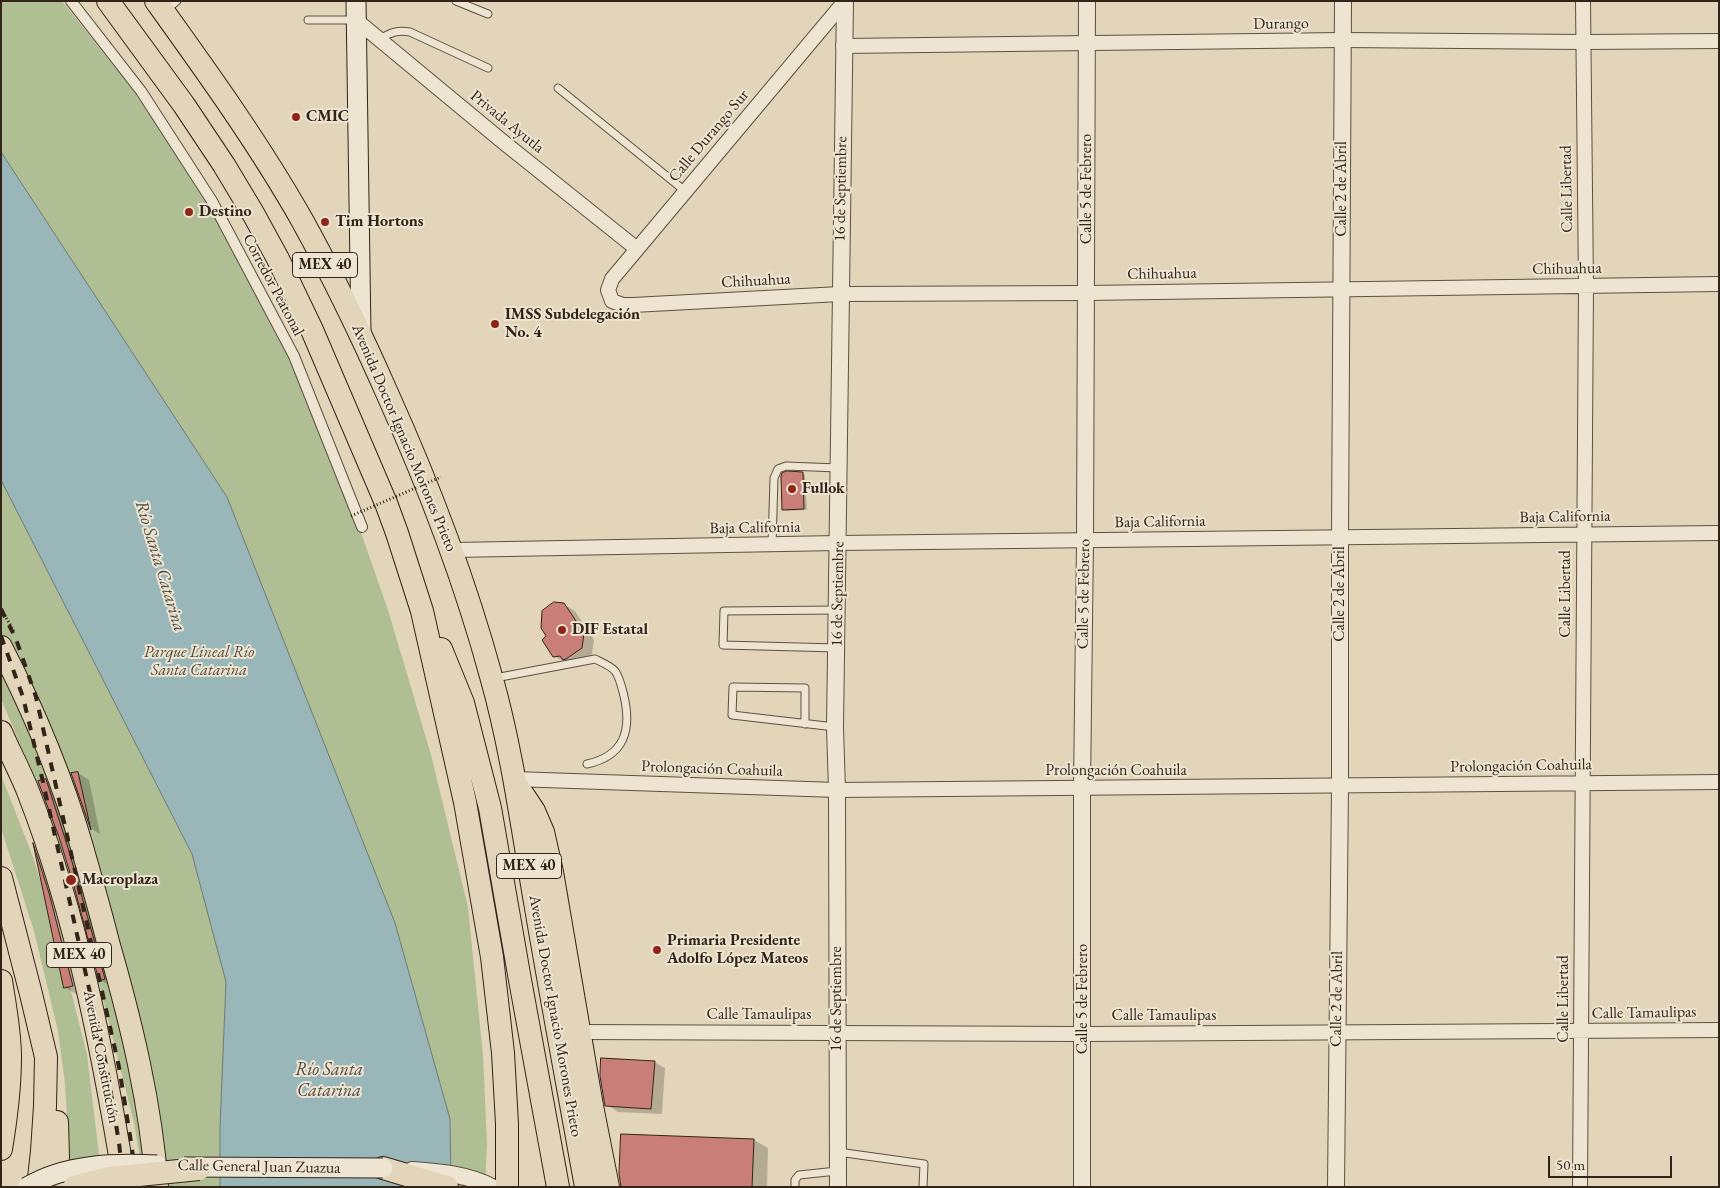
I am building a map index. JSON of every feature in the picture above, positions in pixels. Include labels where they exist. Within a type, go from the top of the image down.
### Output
[{"type":"highway","name":"MEX 40","points":[[108,1],[184,105],[224,164],[278,258],[312,330],[386,503],[422,611],[465,802],[492,957],[503,1053],[507,1124],[507,1187]]},
{"type":"highway","name":"Avenida Doctor Ignacio Morones Prieto","points":[[166,5],[301,219],[361,335],[407,437],[453,550],[492,679],[514,782],[586,1187]]},
{"type":"highway","points":[[422,611],[446,659],[463,703],[488,799],[558,1187]]},
{"type":"highway","points":[[1,647],[21,686],[51,757],[82,845],[121,986],[148,1103],[155,1149],[157,1187]]},
{"type":"highway","name":"Avenida Constitución","points":[[1,732],[29,794],[74,936],[108,1085],[125,1187]]},
{"type":"highway","points":[[514,782],[534,811],[543,832],[552,872],[608,1187]]},
{"type":"highway","name":"MEX 40","points":[[1,878],[32,994],[46,1057],[45,1106],[38,1187]]},
{"type":"highway","points":[[1,981],[7,1014],[10,1056],[9,1096],[1,1149]]},
{"type":"highway","points":[[46,1057],[58,1128],[56,1187]]},
{"type":"highway","points":[[74,1187],[109,1178],[199,1168]]},
{"type":"highway","points":[[383,1168],[447,1187]]},
{"type":"main road","points":[[356,10],[361,335]]},
{"type":"main road","name":"Calle General Juan Zuazua","points":[[26,1187],[55,1174],[110,1165],[156,1165],[199,1168],[383,1168]]},
{"type":"street","name":"Corredor Peatonal","points":[[71,1],[141,91],[212,201],[294,356],[362,527]]},
{"type":"street","name":"16 de Septiembre","points":[[838,1179],[837,790],[835,727],[845,1]]},
{"type":"street","name":"Calle Durango Sur","points":[[609,296],[609,285],[612,279],[845,1]]},
{"type":"street","name":"Calle 5 de Febrero","points":[[1082,1187],[1082,788],[1087,1]]},
{"type":"street","name":"Calle 2 de Abril","points":[[1336,1187],[1340,786],[1343,1]]},
{"type":"street","name":"Calle Libertad","points":[[1580,1187],[1586,286],[1583,1]]},
{"type":"street","name":"Privada Ayutla","points":[[356,10],[380,39],[502,142],[637,249]]},
{"type":"street","name":"Durango","points":[[843,46],[1342,40],[1719,41]]},
{"type":"street","name":"Chihuahua","points":[[609,296],[617,304],[633,305],[840,294],[1086,293],[1719,284]]},
{"type":"street","name":"Baja California","points":[[453,550],[772,546],[838,543],[1719,533]]},
{"type":"street","name":"Prolongación Coahuila","points":[[514,782],[837,790],[1719,782]]},
{"type":"street","name":"Calle Tamaulipas","points":[[580,1032],[1083,1034],[1719,1030]]},
{"type":"street","name":"Calle General Juan Zuazua","points":[[383,1168],[441,1172],[466,1177],[492,1187]]},
{"type":"lane","points":[[456,1],[488,14]]},
{"type":"lane","points":[[308,20],[356,10]]},
{"type":"lane","points":[[380,39],[398,30],[410,32],[488,68]]},
{"type":"lane","points":[[558,88],[685,191]]},
{"type":"lane","points":[[772,546],[774,478],[778,470],[786,466],[839,468]]},
{"type":"lane","points":[[837,648],[723,645],[724,611],[838,610]]},
{"type":"lane","points":[[492,679],[595,659],[615,670],[622,686],[626,703],[628,726],[616,749],[608,757],[587,764]]},
{"type":"lane","points":[[805,724],[805,688],[733,687],[732,715],[805,724],[835,727]]},
{"type":"lane","points":[[838,1152],[924,1164],[923,1187]]},
{"type":"lane","points":[[794,1187],[795,1180],[799,1175],[838,1179]]},
{"type":"path","points":[[351,516],[441,477]]},
{"type":"green space","name":"Parque Lineal Río Santa Catarina","points":[[1,1],[62,1],[137,95],[212,208],[287,346],[343,481],[388,610],[431,755],[468,907],[483,1055],[487,1143],[485,1187],[145,1187],[134,1123],[84,923],[61,848],[41,793],[1,699]]},
{"type":"green space","points":[[1,775],[33,857],[58,939],[87,1055],[103,1187],[63,1187],[69,1147],[65,1083],[58,1031],[34,931],[1,828]]},
{"type":"water","name":"Río Santa Catarina","points":[[1,152],[227,497],[395,923],[450,1119],[451,1187],[220,1187],[220,1126],[226,982],[192,854],[1,480]]},
{"type":"building","name":"Fullok","points":[[787,471],[803,472],[804,509],[782,510],[781,476],[782,473]]},
{"type":"building","name":"DIF Estatal","points":[[554,602],[564,603],[584,633],[582,648],[563,660],[560,656],[553,657],[542,640],[546,636],[541,628],[542,611]]},
{"type":"building","points":[[78,772],[91,830],[71,773]]},
{"type":"building","points":[[46,779],[69,851],[105,979],[99,981],[74,886],[59,837],[38,781]]},
{"type":"building","points":[[33,843],[49,893],[73,986],[64,988]]},
{"type":"building","points":[[601,1058],[655,1061],[651,1109],[605,1106],[600,1076]]},
{"type":"building","points":[[621,1134],[754,1139],[752,1187],[621,1187],[619,1174]]},
{"type":"railway","points":[[1,609],[16,639],[36,697],[119,1067],[137,1187]]},
{"type":"railway","points":[[1,636],[23,697],[43,782],[107,1069],[124,1187]]},
{"type":"place","name":"CMIC","points":[[296,117]]},
{"type":"place","name":"Destino","points":[[189,212]]},
{"type":"place","name":"Tim Hortons","points":[[325,222]]},
{"type":"place","name":"IMSS Subdelegación No. 4","points":[[495,324]]},
{"type":"place","name":"Fullok","points":[[792,489]]},
{"type":"place","name":"DIF Estatal","points":[[562,630]]},
{"type":"place","name":"Macroplaza","points":[[71,880]]},
{"type":"place","name":"Primaria Presidente Adolfo López Mateos","points":[[657,950]]}]
